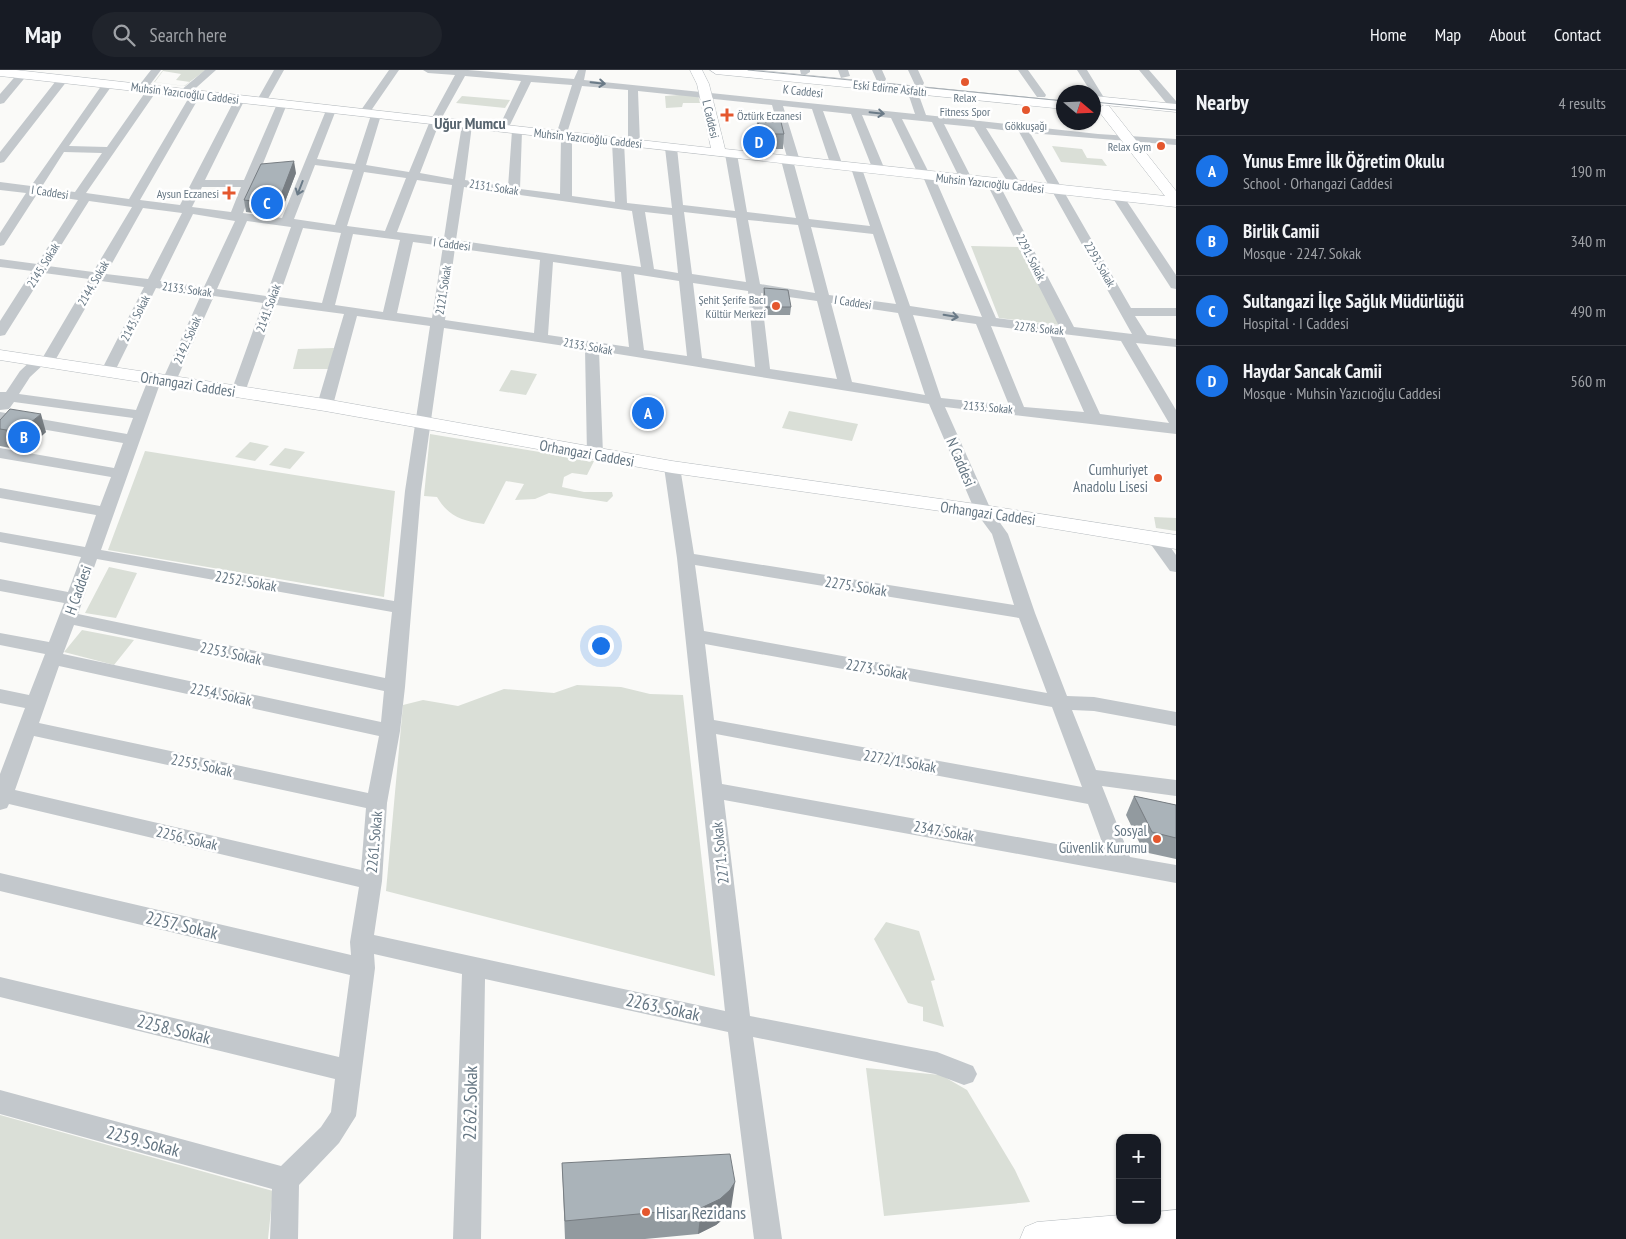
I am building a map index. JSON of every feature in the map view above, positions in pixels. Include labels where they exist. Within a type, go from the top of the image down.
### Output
[{"type":"main road","points":[[696,70],[704,89]]},
{"type":"main road","points":[[704,89],[706,70]]},
{"type":"main road","name":"Eski Edirne Asfaltı","points":[[716,70],[1056,96]]},
{"type":"main road","name":"Eski Edirne Asfaltı","points":[[790,70],[879,75],[916,86],[1056,104]]},
{"type":"main road","name":"Muhsin Yazıcıoğlu Caddesi","points":[[0,72],[59,75],[108,84],[190,94],[993,184],[1176,202]]},
{"type":"main road","name":"L Caddesi","points":[[704,89],[725,154]]},
{"type":"main road","points":[[1101,105],[1176,108]]},
{"type":"main road","points":[[1101,105],[1176,116]]},
{"type":"main road","points":[[1101,109],[1176,202]]},
{"type":"main road","name":"Orhangazi Caddesi","points":[[0,355],[44,360],[325,406],[672,467],[983,511],[1166,540]]},
{"type":"main road","points":[[1037,1239],[1176,1228]]},
{"type":"street","name":"2145. Sokak","points":[[0,332],[111,150],[156,70]]},
{"type":"street","points":[[136,204],[190,94],[211,70]]},
{"type":"street","points":[[261,102],[279,70]]},
{"type":"street","points":[[327,308],[370,114],[394,70]]},
{"type":"street","name":"K Caddesi","points":[[428,70],[462,71],[633,87],[704,89],[776,102],[1125,139],[1176,142]]},
{"type":"street","points":[[566,199],[564,136],[582,70]]},
{"type":"street","points":[[913,70],[922,118]]},
{"type":"street","points":[[1023,70],[1041,95]]},
{"type":"street","points":[[1082,70],[1089,85]]},
{"type":"street","points":[[1144,70],[1176,108]]},
{"type":"street","points":[[389,236],[436,121],[462,71]]},
{"type":"street","points":[[0,101],[23,74]]},
{"type":"street","points":[[0,160],[59,75]]},
{"type":"street","points":[[514,190],[510,130],[528,77]]},
{"type":"street","points":[[0,242],[61,150],[108,84]]},
{"type":"street","points":[[633,87],[634,144]]},
{"type":"street","points":[[186,211],[197,182],[240,99]]},
{"type":"street","points":[[776,102],[804,223],[846,385]]},
{"type":"street","name":"2142. Sokak","points":[[162,380],[208,292],[238,217],[248,184],[282,104]]},
{"type":"street","points":[[816,106],[837,166]]},
{"type":"street","name":"2141. Sokak","points":[[238,392],[271,300],[310,161],[331,110]]},
{"type":"street","points":[[855,110],[879,170]]},
{"type":"street","points":[[895,115],[927,176],[986,322],[1018,410]]},
{"type":"street","points":[[936,119],[967,181]]},
{"type":"street","points":[[978,124],[1016,186]]},
{"type":"street","name":"2121. Sokak","points":[[422,424],[467,125]]},
{"type":"street","name":"2293. Sokak","points":[[1022,128],[1141,338]]},
{"type":"street","points":[[618,142],[621,205]]},
{"type":"street","points":[[671,148],[695,362]]},
{"type":"street","points":[[61,150],[111,150]]},
{"type":"street","points":[[725,154],[740,216],[754,288],[764,373]]},
{"type":"street","name":"2131. Sokak","points":[[310,161],[638,208],[678,210],[878,231]]},
{"type":"street","name":"N Caddesi","points":[[857,168],[935,402],[983,511],[1000,534],[1026,613],[1094,797],[1121,863]]},
{"type":"street","points":[[197,182],[248,184]]},
{"type":"street","name":"2291. Sokak","points":[[993,184],[1062,330],[1094,418]]},
{"type":"street","name":"I Caddesi","points":[[0,186],[450,243],[903,309]]},
{"type":"street","points":[[1118,197],[1176,285]]},
{"type":"street","name":"2144. Sokak","points":[[44,360],[97,276],[136,204]]},
{"type":"street","points":[[638,208],[648,273]]},
{"type":"street","name":"2143. Sokak","points":[[108,371],[186,211]]},
{"type":"street","points":[[389,317],[408,239]]},
{"type":"street","points":[[541,338],[547,258]]},
{"type":"street","name":"2133. Sokak","points":[[0,263],[541,338],[846,385],[935,402],[1094,418],[1176,429]]},
{"type":"street","points":[[627,270],[636,354]]},
{"type":"street","name":"2278. Sokak","points":[[903,309],[986,322],[1176,343]]},
{"type":"street","points":[[325,406],[351,312]]},
{"type":"street","points":[[1126,312],[1176,312]]},
{"type":"street","points":[[1126,336],[1176,423]]},
{"type":"street","points":[[592,347],[595,454]]},
{"type":"street","points":[[0,413],[4,397],[26,374],[44,360]]},
{"type":"street","name":"H Caddesi","points":[[1,799],[7,760],[27,727],[142,415],[162,380]]},
{"type":"street","points":[[4,397],[142,415]]},
{"type":"street","points":[[0,417],[133,440]]},
{"type":"street","name":"2261. Sokak","points":[[286,1180],[330,1135],[343,1116],[363,968],[362,942],[371,881],[377,804],[390,731],[422,424]]},
{"type":"street","points":[[0,453],[120,474]]},
{"type":"street","name":"2271. Sokak","points":[[672,467],[696,636],[739,1024],[768,1239]]},
{"type":"street","points":[[0,493],[106,512]]},
{"type":"street","name":"2252. Sokak","points":[[0,537],[91,555],[402,608]]},
{"type":"street","points":[[1166,540],[1176,567]]},
{"type":"street","name":"2275. Sokak","points":[[686,558],[1026,613]]},
{"type":"street","points":[[0,585],[74,599]]},
{"type":"street","name":"2253. Sokak","points":[[67,618],[395,687]]},
{"type":"street","name":"2273. Sokak","points":[[696,636],[1059,702],[1094,704],[1176,719]]},
{"type":"street","name":"2254. Sokak","points":[[0,639],[54,654],[390,731]]},
{"type":"street","points":[[0,696],[36,703]]},
{"type":"street","name":"2272/1. Sokak","points":[[706,725],[1094,797]]},
{"type":"street","name":"2255. Sokak","points":[[27,727],[377,804]]},
{"type":"street","points":[[1087,776],[1176,788]]},
{"type":"street","name":"2347. Sokak","points":[[713,790],[1176,874]]},
{"type":"street","name":"2256. Sokak","points":[[1,799],[371,881]]},
{"type":"street","name":"2257. Sokak","points":[[0,882],[363,968]]},
{"type":"street","name":"2263. Sokak","points":[[362,942],[739,1024],[937,1063],[964,1074]]},
{"type":"street","name":"2262. Sokak","points":[[467,1239],[474,966]]},
{"type":"street","name":"2258. Sokak","points":[[0,987],[349,1071]]},
{"type":"street","name":"2259. Sokak","points":[[0,1102],[286,1180]]},
{"type":"street","points":[[284,1239],[286,1180]]},
{"type":"shaded area","points":[[163,70],[206,70],[190,82],[176,80],[181,74],[163,71],[155,82],[184,86],[154,82]]},
{"type":"shaded area","points":[[698,95],[700,103],[683,103],[682,107],[666,108],[665,96]]},
{"type":"shaded area","points":[[462,96],[510,100],[505,108],[456,103]]},
{"type":"shaded area","points":[[1052,146],[1082,149],[1087,158],[1102,159],[1107,166],[1061,162]]},
{"type":"shaded area","points":[[971,246],[1022,247],[1060,325],[999,318]]},
{"type":"shaded area","points":[[334,348],[330,369],[293,369],[298,349]]},
{"type":"shaded area","points":[[511,370],[537,374],[526,395],[499,391]]},
{"type":"shaded area","points":[[789,411],[858,424],[852,441],[782,428]]},
{"type":"shaded area","points":[[430,434],[594,461],[587,475],[572,473],[564,477],[562,487],[584,492],[612,492],[613,496],[607,502],[549,493],[535,499],[515,500],[524,484],[506,481],[484,524],[462,519],[446,509],[437,497],[424,496]]},
{"type":"shaded area","points":[[250,442],[269,446],[255,461],[235,457]]},
{"type":"shaded area","points":[[285,448],[305,452],[290,469],[269,465]]},
{"type":"shaded area","points":[[145,451],[395,491],[384,597],[108,550]]},
{"type":"shaded area","points":[[1154,517],[1176,518],[1176,531],[1156,528]]},
{"type":"shaded area","points":[[109,567],[137,573],[116,618],[85,613]]},
{"type":"shaded area","points":[[82,630],[134,640],[114,665],[64,652]]},
{"type":"shaded area","points":[[577,685],[621,687],[650,694],[683,695],[715,976],[386,891],[403,705],[423,700],[458,706],[504,689],[554,693]]},
{"type":"shaded area","points":[[886,922],[919,931],[935,980],[931,981],[944,1027],[923,1021],[923,1007],[908,1003],[874,939]]},
{"type":"shaded area","points":[[866,1068],[941,1075],[967,1090],[1015,1170],[1030,1202],[884,1216]]},
{"type":"shaded area","points":[[0,1115],[273,1191],[268,1239],[0,1239]]},
{"type":"building","points":[[757,122],[781,122],[784,134],[768,134]]},
{"type":"building","points":[[294,161],[279,200],[269,203],[244,200],[261,164]]},
{"type":"building","points":[[764,288],[788,290],[791,307],[766,307]]},
{"type":"building","points":[[10,409],[41,414],[19,432],[0,429],[0,420]]},
{"type":"building","points":[[1134,796],[1176,805],[1176,838],[1152,832]]},
{"type":"building","points":[[730,1154],[735,1182],[730,1190],[720,1199],[701,1208],[565,1221],[562,1163]]},
{"type":"tram line","points":[[748,70],[1056,100]]},
{"type":"tram line","points":[[1101,103],[1176,110]]},
{"type":"place","name":"Relax Fitness Spor","points":[[965,82]]},
{"type":"place","name":"Gökkuşağı","points":[[1026,110]]},
{"type":"place","name":"Öztürk Eczanesi","points":[[727,115]]},
{"type":"place","name":"Haydar Sancak Camii","points":[[759,142]]},
{"type":"place","name":"Relax Gym","points":[[1161,146]]},
{"type":"place","name":"Aysun Eczanesi","points":[[229,193]]},
{"type":"place","name":"Sultangazi İlçe Sağlık Müdürlüğü","points":[[267,203]]},
{"type":"place","name":"Şehit Şerife Bacı Kültür Merkezi","points":[[776,306]]},
{"type":"place","name":"Yunus Emre İlk Öğretim Okulu","points":[[648,413]]},
{"type":"place","name":"Birlik Camii","points":[[24,437]]},
{"type":"place","name":"Cumhuriyet Anadolu Lisesi","points":[[1158,478]]},
{"type":"place","name":"Sosyal Güvenlik Kurumu","points":[[1157,839]]},
{"type":"place","name":"Hisar Rezidans","points":[[646,1212]]},
{"type":"district","name":"Uğur Mumcu","points":[[470,123]]}]
